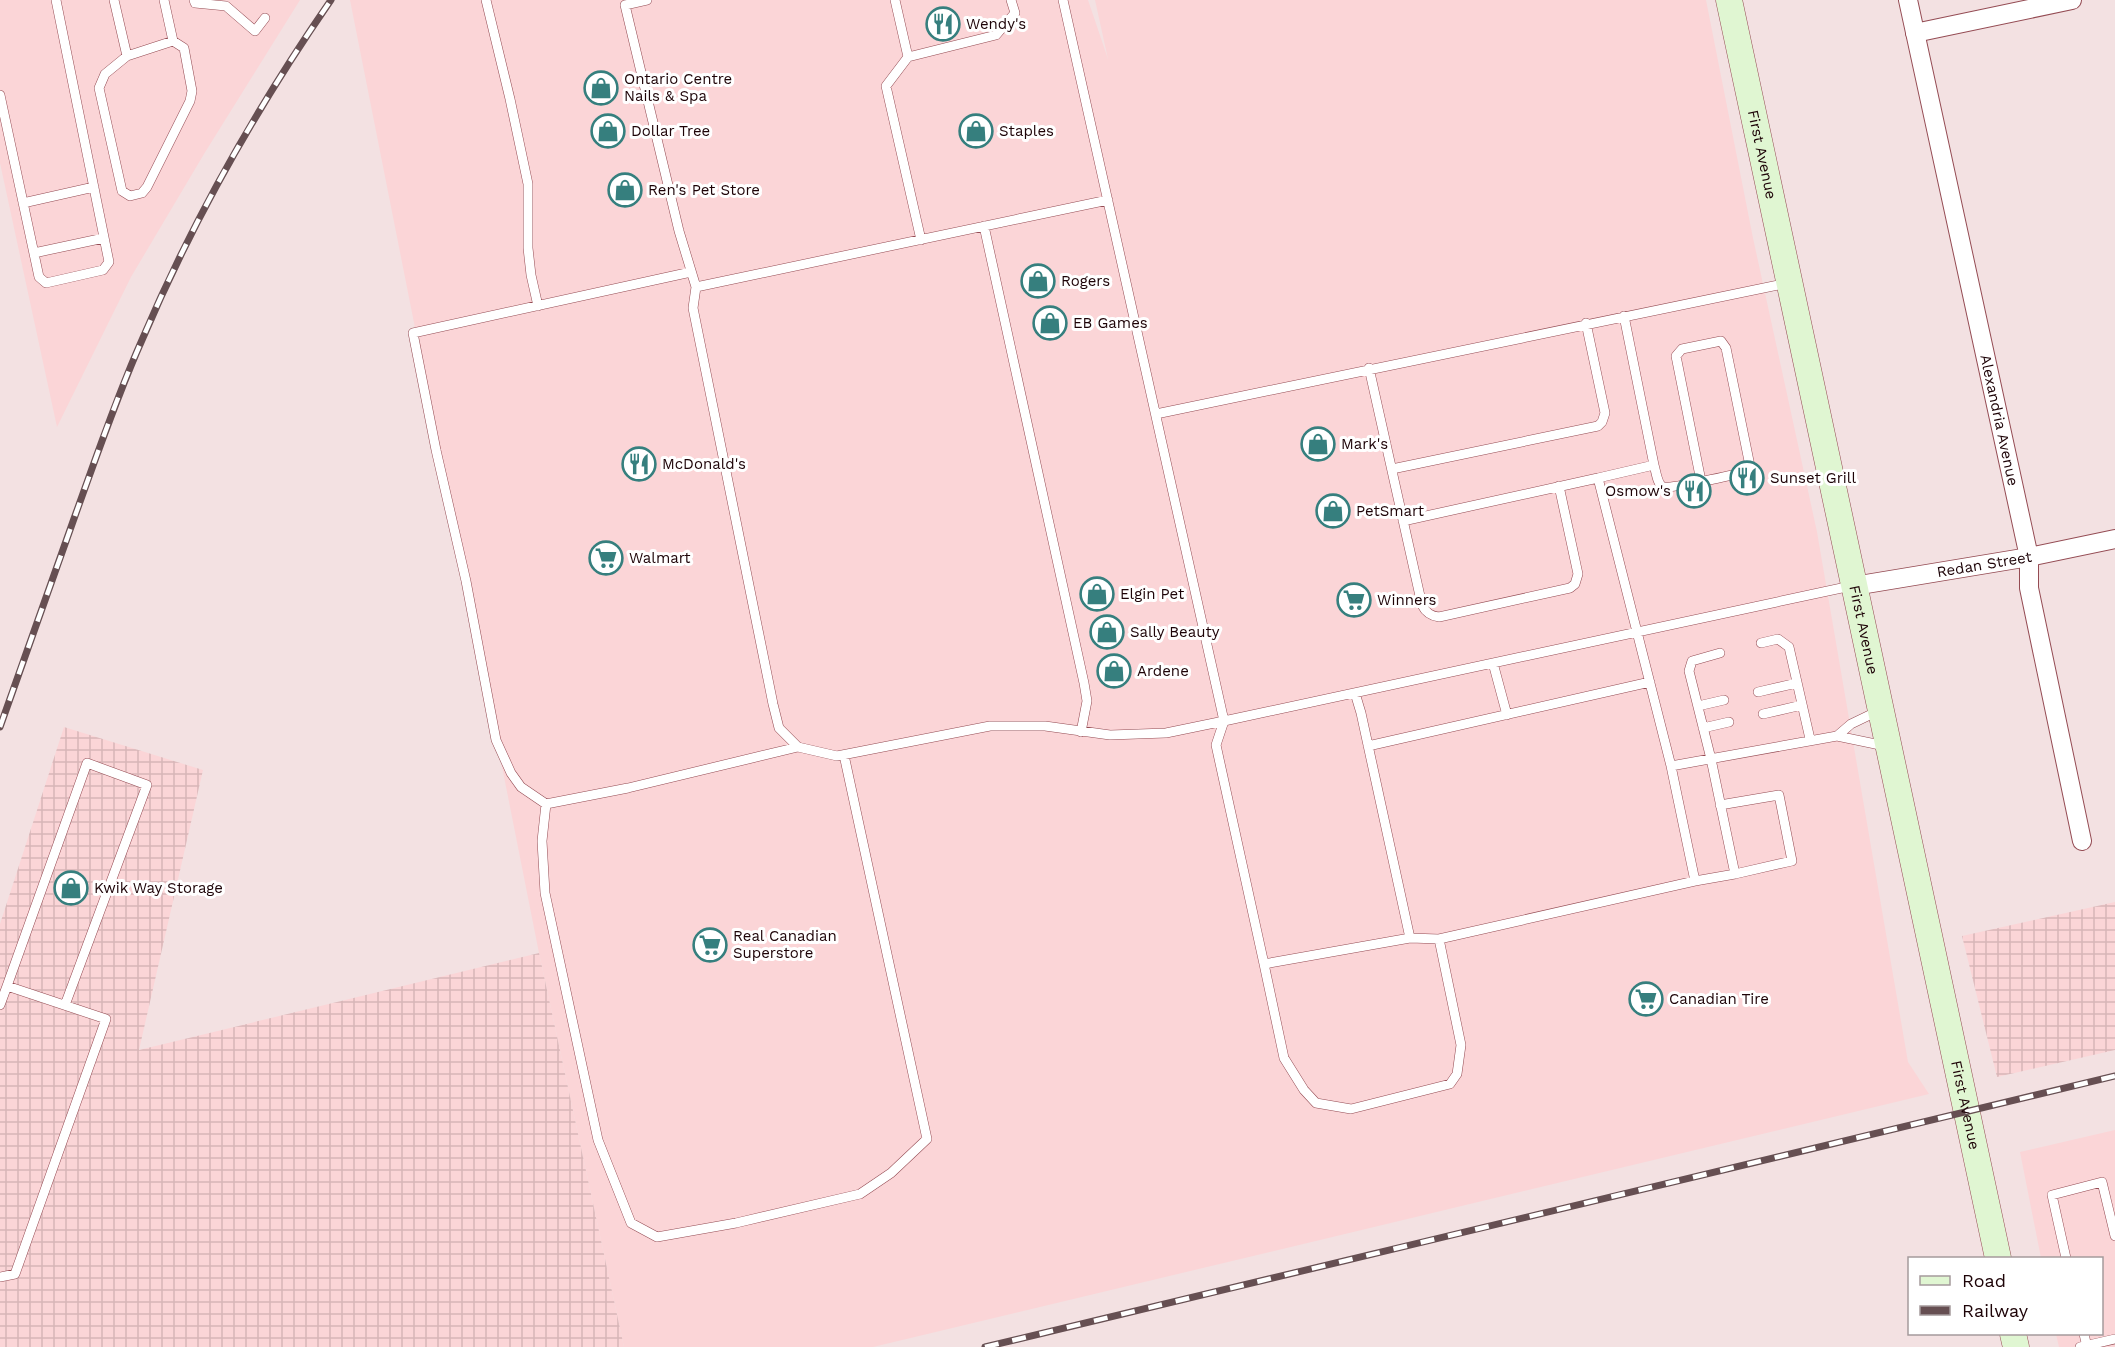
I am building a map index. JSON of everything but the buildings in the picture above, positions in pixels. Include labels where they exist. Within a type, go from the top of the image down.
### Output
[{"type":"main road","name":"First Avenue","points":[[1729,0],[1998,1257]]},
{"type":"street","name":"Alexandria Avenue","points":[[1908,0],[2029,557],[2029,588],[2082,841]]},
{"type":"street","points":[[1915,33],[2072,0]]},
{"type":"street","name":"Redan Street","points":[[1854,586],[2029,557],[2115,539]]},
{"type":"lane","points":[[0,95],[39,277],[46,283],[103,270],[109,262],[56,0]]},
{"type":"lane","points":[[114,0],[127,56]]},
{"type":"lane","points":[[164,0],[173,41],[184,48],[192,92],[190,101],[147,187],[142,193],[130,196],[122,191],[99,88],[105,74],[127,56],[173,41]]},
{"type":"lane","points":[[194,0],[195,3],[214,2],[226,6],[255,31],[265,18]]},
{"type":"lane","points":[[486,0],[528,184],[528,248],[538,306]]},
{"type":"lane","points":[[646,0],[625,5],[679,231],[696,287],[693,308],[773,704],[779,728],[798,747]]},
{"type":"lane","points":[[895,0],[908,57]]},
{"type":"lane","points":[[921,240],[886,86],[908,57],[996,35],[1015,13],[1011,0]]},
{"type":"lane","points":[[1063,0],[1224,721],[1216,745],[1284,1058],[1304,1090],[1316,1103],[1351,1109],[1450,1084],[1457,1074],[1461,1045],[1439,939]]},
{"type":"lane","points":[[23,203],[94,187]]},
{"type":"lane","points":[[696,287],[1108,200]]},
{"type":"lane","points":[[984,226],[1084,683],[1087,701],[1081,732]]},
{"type":"lane","points":[[34,253],[104,238]]},
{"type":"lane","points":[[692,272],[413,333],[436,450],[466,581],[496,740],[511,773],[521,787],[546,804],[628,788],[798,747],[837,756],[990,726],[1045,726],[1110,735],[1166,733],[1854,586]]},
{"type":"lane","points":[[1156,414],[1789,282]]},
{"type":"lane","points":[[1624,316],[1654,465],[1659,483],[1663,487],[1701,481],[1742,472],[1750,466],[1726,348],[1721,341],[1682,349],[1676,356],[1701,481]]},
{"type":"lane","points":[[1392,469],[1598,426],[1605,412],[1586,323]]},
{"type":"lane","points":[[1368,368],[1422,605],[1425,611],[1432,616],[1439,617],[1472,610],[1570,588],[1575,584],[1578,574],[1558,486]]},
{"type":"lane","points":[[1403,521],[1654,465]]},
{"type":"lane","points":[[1598,478],[1671,766],[1695,881]]},
{"type":"lane","points":[[1761,643],[1778,639],[1789,647],[1810,740]]},
{"type":"lane","points":[[1720,653],[1692,661],[1689,672],[1711,759],[1735,874]]},
{"type":"lane","points":[[1493,663],[1507,715]]},
{"type":"lane","points":[[1368,746],[1650,682]]},
{"type":"lane","points":[[1758,692],[1797,683]]},
{"type":"lane","points":[[1355,693],[1410,938]]},
{"type":"lane","points":[[1698,706],[1724,700]]},
{"type":"lane","points":[[1763,714],[1802,705]]},
{"type":"lane","points":[[1837,736],[1851,724],[1880,710]]},
{"type":"lane","points":[[1703,728],[1729,722]]},
{"type":"lane","points":[[1671,766],[1837,736],[1888,747]]},
{"type":"lane","points":[[546,804],[542,841],[545,893],[598,1140],[631,1223],[657,1237],[736,1223],[860,1194],[891,1173],[927,1139],[844,755]]},
{"type":"lane","points":[[0,1005],[87,763],[147,785],[65,1005]]},
{"type":"lane","points":[[1264,964],[1410,938],[1439,939],[1792,861],[1779,795],[1720,805]]},
{"type":"lane","points":[[0,1277],[15,1274],[106,1019],[7,986]]},
{"type":"lane","points":[[2066,1257],[2052,1195],[2102,1182],[2115,1236]]},
{"type":"lane","points":[[2084,1346],[2115,1339]]},
{"type":"shaded area","points":[[0,0],[300,0],[131,277],[57,427],[0,163]]},
{"type":"shaded area","points":[[350,0],[1088,0],[1108,59],[1095,0],[1706,0],[1753,238],[1817,532],[1908,1062],[1929,1094],[873,1347],[624,1347],[539,953]]},
{"type":"shaded area","points":[[64,727],[203,770],[139,1050],[539,953],[624,1347],[0,1347],[0,924]]},
{"type":"shaded area","points":[[2115,902],[2115,1050],[1997,1077],[1962,936]]},
{"type":"shaded area","points":[[2115,1130],[2115,1347],[2059,1347],[2056,1335],[2103,1335],[2103,1257],[2041,1257],[2020,1152]]},
{"type":"railway","points":[[0,727],[107,426],[162,295],[205,208],[252,123],[331,0]]},
{"type":"railway","points":[[985,1347],[2115,1076]]},
{"type":"place","name":"Wendy's","points":[[943,24]]},
{"type":"place","name":"Ontario Centre Nails & Spa","points":[[601,88]]},
{"type":"place","name":"Dollar Tree","points":[[608,131]]},
{"type":"place","name":"Staples","points":[[976,131]]},
{"type":"place","name":"Ren's Pet Store","points":[[625,190]]},
{"type":"place","name":"Rogers","points":[[1038,281]]},
{"type":"place","name":"EB Games","points":[[1050,323]]},
{"type":"place","name":"Mark's","points":[[1318,444]]},
{"type":"place","name":"McDonald's","points":[[639,464]]},
{"type":"place","name":"Sunset Grill","points":[[1747,478]]},
{"type":"place","name":"Osmow's","points":[[1694,491]]},
{"type":"place","name":"PetSmart","points":[[1333,511]]},
{"type":"place","name":"Walmart","points":[[606,558]]},
{"type":"place","name":"Elgin Pet","points":[[1097,594]]},
{"type":"place","name":"Winners","points":[[1354,600]]},
{"type":"place","name":"Sally Beauty","points":[[1107,632]]},
{"type":"place","name":"Ardene","points":[[1114,671]]},
{"type":"place","name":"Kwik Way Storage","points":[[71,888]]},
{"type":"place","name":"Real Canadian Superstore","points":[[710,945]]},
{"type":"place","name":"Canadian Tire","points":[[1646,999]]}]
